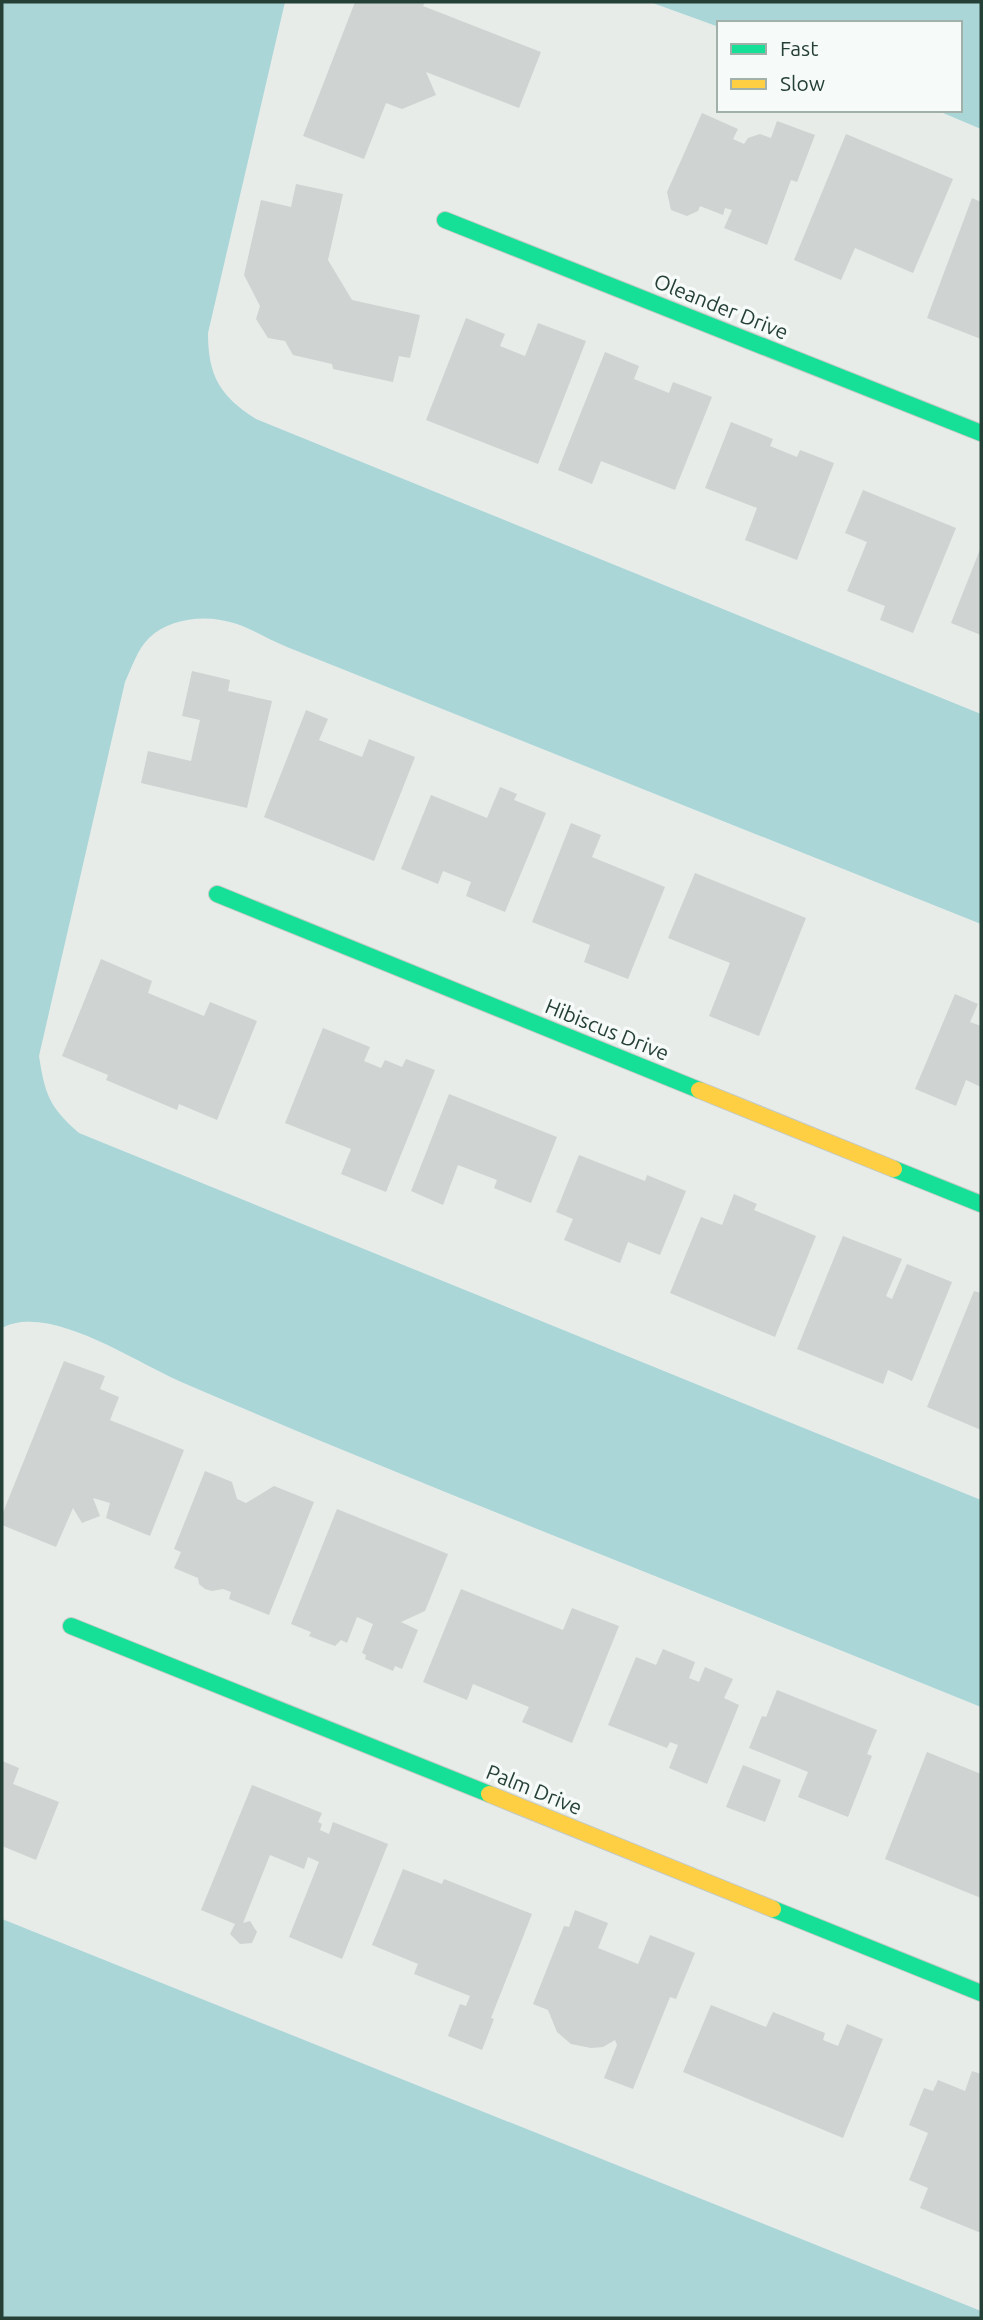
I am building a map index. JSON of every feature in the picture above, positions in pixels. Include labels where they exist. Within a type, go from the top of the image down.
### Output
[{"type":"street","name":"Oleander Drive","points":[[445,220],[981,433]]},
{"type":"street","name":"Hibiscus Drive","points":[[217,894],[981,1205]]},
{"type":"street","name":"Palm Drive","points":[[71,1626],[981,1993]]},
{"type":"water","points":[[2,2],[285,2],[208,333],[210,361],[218,384],[233,402],[256,419],[981,714],[981,924],[287,647],[237,624],[202,618],[168,626],[145,643],[125,682],[39,1056],[50,1099],[79,1133],[981,1500],[981,1707],[479,1506],[179,1381],[91,1338],[43,1323],[21,1322],[2,1328]]},
{"type":"water","points":[[650,2],[981,2],[981,129],[941,112],[962,112],[962,21],[717,21],[717,26]]},
{"type":"water","points":[[2,1919],[981,2311],[981,2318],[2,2318]]},
{"type":"building","points":[[355,2],[425,2],[423,6],[541,52],[519,108],[426,72],[436,95],[402,109],[386,103],[364,159],[303,136]]},
{"type":"building","points":[[702,113],[738,129],[733,139],[744,144],[748,138],[760,134],[771,138],[777,121],[815,135],[797,182],[791,180],[767,245],[724,228],[732,210],[725,208],[723,215],[700,206],[698,211],[687,216],[671,210],[667,192]]},
{"type":"building","points":[[846,134],[953,179],[913,273],[855,248],[841,280],[794,260]]},
{"type":"building","points":[[296,184],[343,194],[328,260],[352,300],[420,315],[410,358],[399,356],[393,382],[333,369],[332,364],[293,355],[285,341],[268,338],[256,319],[260,306],[244,275],[261,200],[291,207]]},
{"type":"building","points":[[972,198],[981,202],[981,339],[927,318]]},
{"type":"building","points":[[466,318],[505,334],[500,346],[525,356],[538,323],[586,341],[538,464],[426,420]]},
{"type":"building","points":[[605,352],[639,366],[634,379],[669,393],[673,382],[712,397],[675,490],[601,461],[592,484],[558,470]]},
{"type":"building","points":[[731,422],[773,439],[770,446],[797,457],[800,450],[834,463],[797,560],[745,540],[757,508],[705,488]]},
{"type":"building","points":[[863,490],[956,528],[913,633],[880,620],[885,606],[847,591],[867,542],[845,533]]},
{"type":"building","points":[[981,547],[981,635],[951,623]]},
{"type":"building","points":[[192,671],[230,680],[228,691],[272,701],[247,808],[141,783],[148,751],[191,761],[200,720],[182,716]]},
{"type":"building","points":[[306,710],[328,719],[319,740],[362,757],[369,739],[415,757],[374,861],[264,817]]},
{"type":"building","points":[[500,787],[517,794],[514,800],[546,813],[505,912],[466,896],[471,882],[443,871],[438,884],[401,869],[431,795],[487,818]]},
{"type":"building","points":[[571,823],[601,835],[592,857],[665,887],[628,979],[584,962],[590,945],[532,922]]},
{"type":"building","points":[[695,873],[806,918],[759,1036],[709,1016],[730,963],[668,938]]},
{"type":"building","points":[[101,959],[152,981],[148,993],[204,1016],[210,1002],[257,1021],[217,1120],[179,1104],[177,1110],[106,1080],[108,1075],[62,1056]]},
{"type":"building","points":[[955,994],[978,1004],[970,1022],[981,1026],[981,1087],[966,1080],[956,1106],[915,1089]]},
{"type":"building","points":[[323,1028],[370,1047],[364,1061],[381,1068],[385,1060],[402,1067],[406,1059],[435,1070],[386,1192],[341,1174],[351,1149],[285,1123]]},
{"type":"building","points":[[449,1094],[557,1137],[531,1203],[494,1188],[497,1180],[458,1165],[443,1205],[411,1191]]},
{"type":"building","points":[[579,1155],[645,1181],[647,1175],[686,1191],[660,1255],[628,1242],[620,1263],[564,1240],[573,1219],[556,1212]]},
{"type":"building","points":[[734,1194],[757,1204],[754,1210],[816,1236],[775,1337],[670,1293],[701,1217],[722,1225]]},
{"type":"building","points":[[843,1236],[902,1259],[886,1296],[892,1299],[907,1264],[952,1282],[912,1381],[888,1370],[883,1384],[797,1349]]},
{"type":"building","points":[[974,1291],[981,1293],[981,1430],[927,1407]]},
{"type":"building","points":[[64,1361],[105,1376],[100,1389],[119,1397],[110,1420],[184,1450],[150,1536],[106,1518],[110,1503],[93,1498],[100,1516],[82,1523],[73,1508],[56,1547],[2,1525],[2,1515]]},
{"type":"building","points":[[205,1471],[232,1482],[237,1499],[246,1503],[274,1486],[314,1502],[269,1615],[229,1599],[231,1592],[205,1589],[199,1584],[198,1578],[174,1568],[181,1552],[174,1549]]},
{"type":"building","points":[[337,1509],[448,1554],[425,1611],[401,1622],[418,1630],[402,1669],[395,1666],[393,1671],[365,1659],[366,1655],[362,1653],[373,1624],[357,1617],[347,1643],[341,1640],[335,1646],[309,1636],[311,1632],[291,1624]]},
{"type":"building","points":[[461,1589],[563,1630],[572,1608],[619,1626],[572,1743],[522,1722],[529,1707],[473,1684],[467,1700],[423,1682]]},
{"type":"building","points":[[663,1649],[695,1662],[689,1678],[699,1682],[705,1667],[733,1679],[724,1698],[739,1705],[707,1784],[669,1768],[678,1745],[670,1742],[667,1748],[608,1725],[636,1657],[656,1665]]},
{"type":"building","points":[[777,1690],[877,1730],[867,1754],[872,1756],[848,1817],[798,1797],[808,1772],[749,1748],[762,1716],[766,1717]]},
{"type":"building","points":[[927,1752],[981,1774],[981,1898],[885,1859]]},
{"type":"building","points":[[2,1761],[19,1768],[13,1784],[59,1802],[36,1860],[2,1846]]},
{"type":"building","points":[[743,1765],[781,1780],[765,1822],[726,1807]]},
{"type":"building","points":[[252,1785],[322,1813],[318,1822],[322,1824],[320,1830],[329,1834],[333,1822],[388,1844],[342,1959],[289,1937],[319,1862],[308,1857],[304,1869],[270,1855],[243,1923],[250,1921],[257,1932],[252,1943],[240,1944],[230,1934],[235,1924],[201,1910]]},
{"type":"building","points":[[403,1869],[442,1884],[444,1879],[532,1914],[491,2018],[494,2019],[482,2050],[448,2036],[460,2004],[466,2006],[470,1996],[414,1974],[418,1964],[372,1945]]},
{"type":"building","points":[[575,1910],[608,1923],[598,1948],[638,1964],[650,1935],[695,1953],[676,1999],[670,1997],[633,2089],[604,2078],[617,2045],[615,2040],[603,2047],[591,2048],[571,2044],[557,2032],[548,2010],[533,2004],[564,1926],[569,1927]]},
{"type":"building","points":[[711,2005],[766,2027],[773,2012],[825,2033],[823,2040],[838,2046],[847,2024],[883,2039],[843,2138],[683,2072]]},
{"type":"building","points":[[972,2071],[981,2074],[981,2233],[920,2208],[928,2188],[909,2180],[928,2133],[909,2125],[924,2088],[933,2091],[938,2080],[965,2091]]},
{"type":"traffic: fast","points":[[445,220],[981,433]]},
{"type":"traffic: fast","points":[[217,894],[699,1090]]},
{"type":"traffic: fast","points":[[894,1169],[981,1204]]},
{"type":"traffic: fast","points":[[71,1626],[489,1794]]},
{"type":"traffic: fast","points":[[773,1909],[981,1993]]},
{"type":"traffic: slow","points":[[699,1090],[894,1169]]},
{"type":"traffic: slow","points":[[489,1794],[773,1909]]}]
